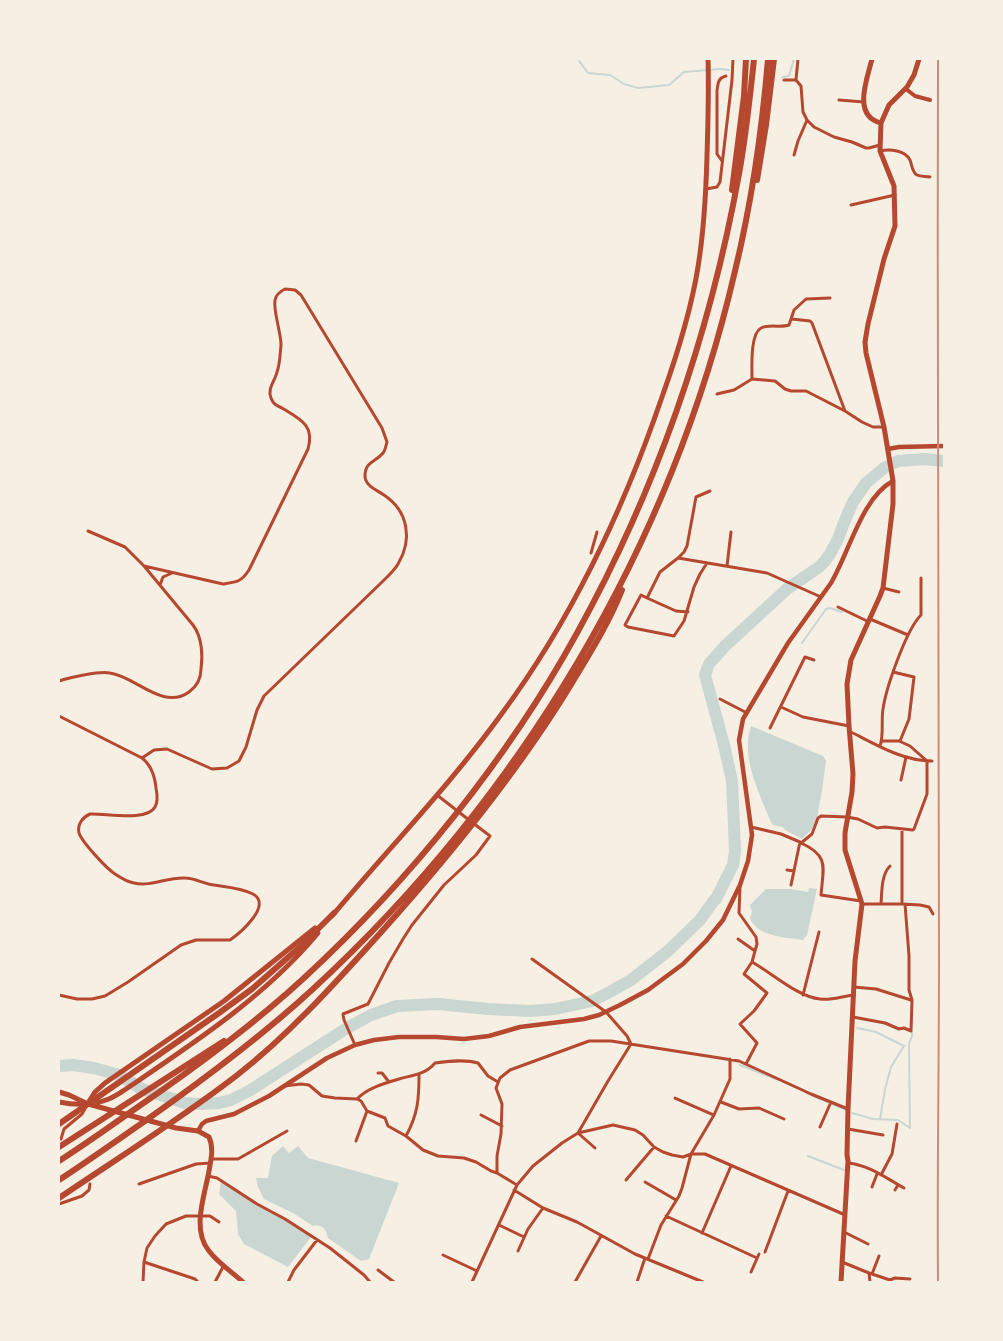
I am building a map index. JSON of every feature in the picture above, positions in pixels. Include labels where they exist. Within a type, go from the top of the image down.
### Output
[{"type":"highway","points":[[715,280],[735,172],[744,96],[746,59]]},
{"type":"highway","points":[[59,1161],[221,1048],[302,980],[382,900],[420,856],[464,803],[542,693],[577,634],[638,511],[683,393],[701,335],[715,280],[739,172],[754,59]]},
{"type":"highway","points":[[743,238],[758,146],[768,59]]},
{"type":"highway","points":[[59,1198],[187,1112],[237,1075],[293,1026],[358,958],[461,840],[496,795],[535,740],[590,654],[617,603],[660,500],[695,409],[725,313],[756,183],[762,151],[774,59]]},
{"type":"highway","points":[[59,1180],[231,1059],[273,1024],[343,961],[385,919],[456,837],[492,792],[526,745],[556,700],[585,652],[635,557]]},
{"type":"highway","points":[[61,1126],[148,1062],[252,989],[301,946],[334,913]]},
{"type":"highway","points":[[59,1147],[232,1036],[265,1012]]},
{"type":"main road","points":[[59,1102],[68,1104],[88,1104],[106,1100],[123,1091],[232,1016],[301,953],[456,773],[504,711],[550,643],[588,573],[622,500],[652,426],[688,314],[698,268],[703,231],[706,189],[709,82],[708,59]]},
{"type":"main road","points":[[872,59],[865,88],[864,102],[868,117],[881,123]]},
{"type":"main road","points":[[841,1282],[848,1163],[848,1109],[855,961],[862,902],[845,850],[845,834],[852,792],[853,774],[847,684],[851,660],[883,588],[893,504],[893,478],[889,452],[865,342],[880,272],[895,226],[895,195],[892,180],[880,151],[881,123],[889,105],[906,89],[914,75],[919,59]]},
{"type":"main road","points":[[889,452],[899,447],[944,446]]},
{"type":"main road","points":[[198,1131],[202,1124],[206,1121],[234,1114],[269,1096],[327,1058],[356,1045],[374,1040],[399,1037],[424,1036],[464,1039],[489,1036],[520,1027],[584,1019],[606,1012],[648,990],[694,955],[723,920],[740,885],[749,855],[752,835],[739,740],[741,725],[747,712],[788,643],[837,573],[864,515],[880,490],[893,478]]},
{"type":"main road","points":[[88,1104],[95,1092],[105,1083],[224,1001],[280,958],[334,913]]},
{"type":"main road","points":[[59,1092],[88,1104],[176,1128],[198,1131],[209,1137],[212,1148],[211,1161],[200,1216],[200,1230],[205,1246],[210,1253],[243,1282]]},
{"type":"street","points":[[706,189],[717,187],[720,182],[732,80],[732,59]]},
{"type":"street","points":[[798,59],[796,80],[801,86],[802,107],[807,120],[814,127],[834,137],[869,148],[880,144]]},
{"type":"street","points":[[723,161],[717,154],[717,91],[718,82],[722,77],[726,76]]},
{"type":"street","points":[[784,80],[796,80]]},
{"type":"street","points":[[906,89],[914,96],[930,100]]},
{"type":"street","points":[[839,100],[864,102]]},
{"type":"street","points":[[794,155],[807,120]]},
{"type":"street","points":[[880,151],[887,149],[895,150],[909,159],[914,172],[921,176],[930,177]]},
{"type":"street","points":[[850,205],[895,195]]},
{"type":"street","points":[[142,758],[154,750],[167,749],[212,770],[227,768],[239,761],[246,747],[257,710],[264,696],[382,582],[398,565],[404,552],[407,536],[405,521],[397,506],[384,495],[371,487],[365,479],[366,469],[373,460],[383,453],[387,442],[382,428],[301,295],[295,290],[285,289],[279,293],[275,299],[281,342],[277,373],[270,391],[274,404],[306,424],[311,439],[308,449],[249,570],[244,579],[223,584],[144,566]]},
{"type":"street","points":[[752,379],[752,354],[757,333],[761,328],[788,326],[792,319],[794,310],[806,299],[830,298]]},
{"type":"street","points":[[792,319],[810,321],[812,323],[846,411]]},
{"type":"street","points":[[717,394],[734,390],[752,379],[775,381],[785,389],[791,391],[806,391],[846,411],[857,419],[873,426],[884,427]]},
{"type":"street","points":[[647,598],[660,572],[678,558],[687,546],[696,497],[710,491]]},
{"type":"street","points":[[59,681],[83,675],[109,672],[162,697],[173,698],[184,696],[193,689],[198,682],[202,669],[201,643],[193,625],[144,566],[124,547],[88,532]]},
{"type":"street","points":[[591,553],[597,532]]},
{"type":"street","points":[[727,566],[731,532]]},
{"type":"street","points":[[678,558],[767,573],[821,597]]},
{"type":"street","points":[[688,612],[680,612],[671,609],[641,595],[625,625],[628,627],[674,636],[684,621],[688,612],[694,587],[707,563]]},
{"type":"street","points":[[160,586],[163,577],[172,573]]},
{"type":"street","points":[[880,746],[882,741],[884,700],[893,672],[908,635],[921,615],[921,578]]},
{"type":"street","points":[[883,588],[899,592]]},
{"type":"street","points":[[838,607],[908,635]]},
{"type":"street","points":[[770,728],[805,657],[814,660]]},
{"type":"street","points":[[893,672],[914,677],[909,719],[900,741]]},
{"type":"street","points":[[720,699],[747,712]]},
{"type":"street","points":[[781,707],[803,717],[849,729],[880,746],[906,757],[917,760],[932,761]]},
{"type":"street","points":[[59,716],[142,758],[147,762],[154,778],[157,790],[156,807],[144,815],[95,814],[86,816],[80,823],[79,834],[114,873],[137,884],[149,884],[174,878],[194,879],[206,884],[247,891],[254,894],[260,906],[257,914],[230,940],[196,940],[181,945],[105,996],[92,999],[77,999],[59,995]]},
{"type":"street","points":[[882,741],[900,741],[910,746],[927,761]]},
{"type":"street","points":[[901,780],[906,757]]},
{"type":"street","points":[[791,885],[801,842],[812,834],[819,817],[847,817],[858,819],[877,828],[885,827],[913,830],[917,824],[926,794],[927,761]]},
{"type":"street","points":[[356,1045],[344,1020],[344,1014],[368,1004],[392,957],[412,924],[444,885],[476,855],[490,836],[437,795]]},
{"type":"street","points":[[751,827],[781,834],[801,842],[816,852],[822,859],[823,865],[820,895],[881,904],[923,905],[929,907],[933,914]]},
{"type":"street","points":[[853,1017],[886,1023],[899,1029],[904,1028],[911,1031],[911,1000],[909,990],[909,956],[904,904],[902,829]]},
{"type":"street","points":[[881,904],[883,880],[886,871],[890,866]]},
{"type":"street","points":[[787,870],[794,871]]},
{"type":"street","points":[[740,885],[739,913],[756,937],[757,944],[752,962],[744,974],[766,993],[754,1011],[740,1024],[757,1043],[746,1064]]},
{"type":"street","points":[[803,994],[817,946],[819,932]]},
{"type":"street","points":[[738,939],[755,951]]},
{"type":"street","points":[[532,959],[606,1012],[627,1036],[631,1044]]},
{"type":"street","points":[[752,962],[803,994],[812,998],[827,1000],[854,995]]},
{"type":"street","points":[[854,987],[876,989],[911,1000]]},
{"type":"street","points":[[497,1173],[497,1156],[502,1126],[502,1104],[496,1088],[503,1074],[510,1070],[589,1041],[611,1041],[730,1059],[746,1064],[848,1109]]},
{"type":"street","points":[[578,1133],[631,1044]]},
{"type":"street","points":[[636,1282],[657,1234],[682,1188],[691,1154],[721,1102],[730,1079],[730,1059]]},
{"type":"street","points":[[356,1099],[362,1093],[389,1082],[419,1075],[430,1069],[435,1063],[478,1063],[488,1076],[498,1082]]},
{"type":"street","points":[[378,1073],[382,1073],[389,1082]]},
{"type":"street","points":[[406,1136],[413,1122],[419,1098],[419,1075]]},
{"type":"street","points":[[284,1086],[301,1084],[308,1085],[322,1096],[356,1099],[361,1101],[367,1111],[385,1118],[388,1126],[406,1136],[423,1150],[438,1156],[464,1158],[476,1162],[517,1185]]},
{"type":"street","points":[[675,1098],[714,1115]]},
{"type":"street","points":[[721,1102],[739,1109],[759,1108],[784,1119]]},
{"type":"street","points":[[820,1127],[831,1102]]},
{"type":"street","points":[[59,1127],[82,1114],[88,1104]]},
{"type":"street","points":[[356,1140],[367,1111]]},
{"type":"street","points":[[480,1115],[502,1126]]},
{"type":"street","points":[[881,1176],[892,1154],[897,1124]]},
{"type":"street","points":[[472,1282],[514,1190],[532,1166],[562,1143],[578,1133],[613,1125],[635,1130],[643,1135],[654,1147],[663,1152],[682,1157],[691,1154],[705,1154],[843,1214]]},
{"type":"street","points":[[61,1126],[61,1139]]},
{"type":"street","points":[[848,1129],[883,1135]]},
{"type":"street","points":[[139,1184],[196,1164],[211,1161],[238,1159],[287,1130]]},
{"type":"street","points":[[578,1133],[595,1148]]},
{"type":"street","points":[[626,1180],[654,1147]]},
{"type":"street","points":[[848,1163],[872,1170],[904,1188]]},
{"type":"street","points":[[702,1233],[731,1166]]},
{"type":"street","points":[[872,1187],[877,1174]]},
{"type":"street","points":[[208,1176],[217,1178],[257,1204],[285,1219],[317,1240],[364,1275],[370,1282]]},
{"type":"street","points":[[645,1182],[676,1200]]},
{"type":"street","points":[[59,1204],[82,1196],[89,1190],[90,1184]]},
{"type":"street","points":[[895,1190],[898,1185]]},
{"type":"street","points":[[514,1190],[543,1208],[577,1222],[635,1254],[703,1282]]},
{"type":"street","points":[[765,1252],[788,1191]]},
{"type":"street","points":[[518,1251],[528,1229],[543,1208]]},
{"type":"street","points":[[143,1282],[144,1262],[148,1248],[155,1236],[166,1224],[186,1216],[210,1216],[218,1222]]},
{"type":"street","points":[[666,1216],[702,1233],[758,1256],[751,1272]]},
{"type":"street","points":[[499,1225],[524,1237]]},
{"type":"street","points":[[844,1232],[868,1244]]},
{"type":"street","points":[[575,1282],[601,1236]]},
{"type":"street","points":[[288,1282],[294,1270],[317,1240]]},
{"type":"street","points":[[443,1255],[477,1271]]},
{"type":"street","points":[[875,1282],[870,1281],[871,1274],[879,1256]]},
{"type":"street","points":[[144,1262],[195,1279],[198,1282]]},
{"type":"street","points":[[842,1262],[890,1280],[894,1278],[910,1279]]},
{"type":"street","points":[[215,1282],[224,1265]]},
{"type":"street","points":[[378,1270],[394,1282]]},
{"type":"shaded area","points":[[751,726],[823,756],[826,761],[817,818],[811,830],[802,839],[785,830],[783,827],[773,825],[771,822],[757,788],[750,762],[748,738]]},
{"type":"shaded area","points":[[809,888],[817,889],[807,935],[803,940],[780,937],[765,933],[754,924],[750,918],[752,912],[750,905],[766,889],[791,889],[808,892]]},
{"type":"shaded area","points":[[283,1146],[289,1153],[298,1146],[308,1158],[399,1183],[369,1259],[361,1261],[328,1238],[323,1228],[313,1226],[293,1213],[264,1199],[258,1187],[256,1178],[268,1178],[272,1156]]},
{"type":"shaded area","points":[[221,1181],[311,1237],[288,1267],[244,1244],[238,1234],[236,1211],[219,1194]]},
{"type":"waterway","points":[[782,77],[789,76],[794,59]]},
{"type":"waterway","points":[[579,61],[588,73],[610,75],[624,84],[638,88],[669,85],[684,72],[720,69],[729,70]]},
{"type":"waterway","points":[[59,1066],[73,1065],[94,1068],[119,1075],[142,1089],[185,1103],[219,1103],[231,1100],[249,1091],[347,1028],[371,1015],[397,1006],[438,1004],[530,1011],[555,1009],[592,1001],[631,980],[668,951],[700,920],[716,899],[733,865],[735,852],[732,781],[705,675],[709,664],[725,646],[787,589],[819,567],[825,561],[838,539],[853,502],[866,483],[884,468],[898,461],[925,459],[944,461]]},
{"type":"waterway","points":[[802,643],[826,609],[830,608],[842,612]]},
{"type":"waterway","points":[[857,1028],[876,1032],[904,1046],[891,1067],[885,1089],[880,1119]]},
{"type":"waterway","points":[[910,1128],[909,1044],[912,1032]]},
{"type":"waterway","points":[[740,1065],[778,1080]]},
{"type":"waterway","points":[[806,1093],[846,1110]]},
{"type":"waterway","points":[[852,1113],[873,1119],[898,1120],[910,1128]]},
{"type":"waterway","points":[[808,1156],[844,1170]]},
{"type":"railway","points":[[938,59],[938,1282]]}]
